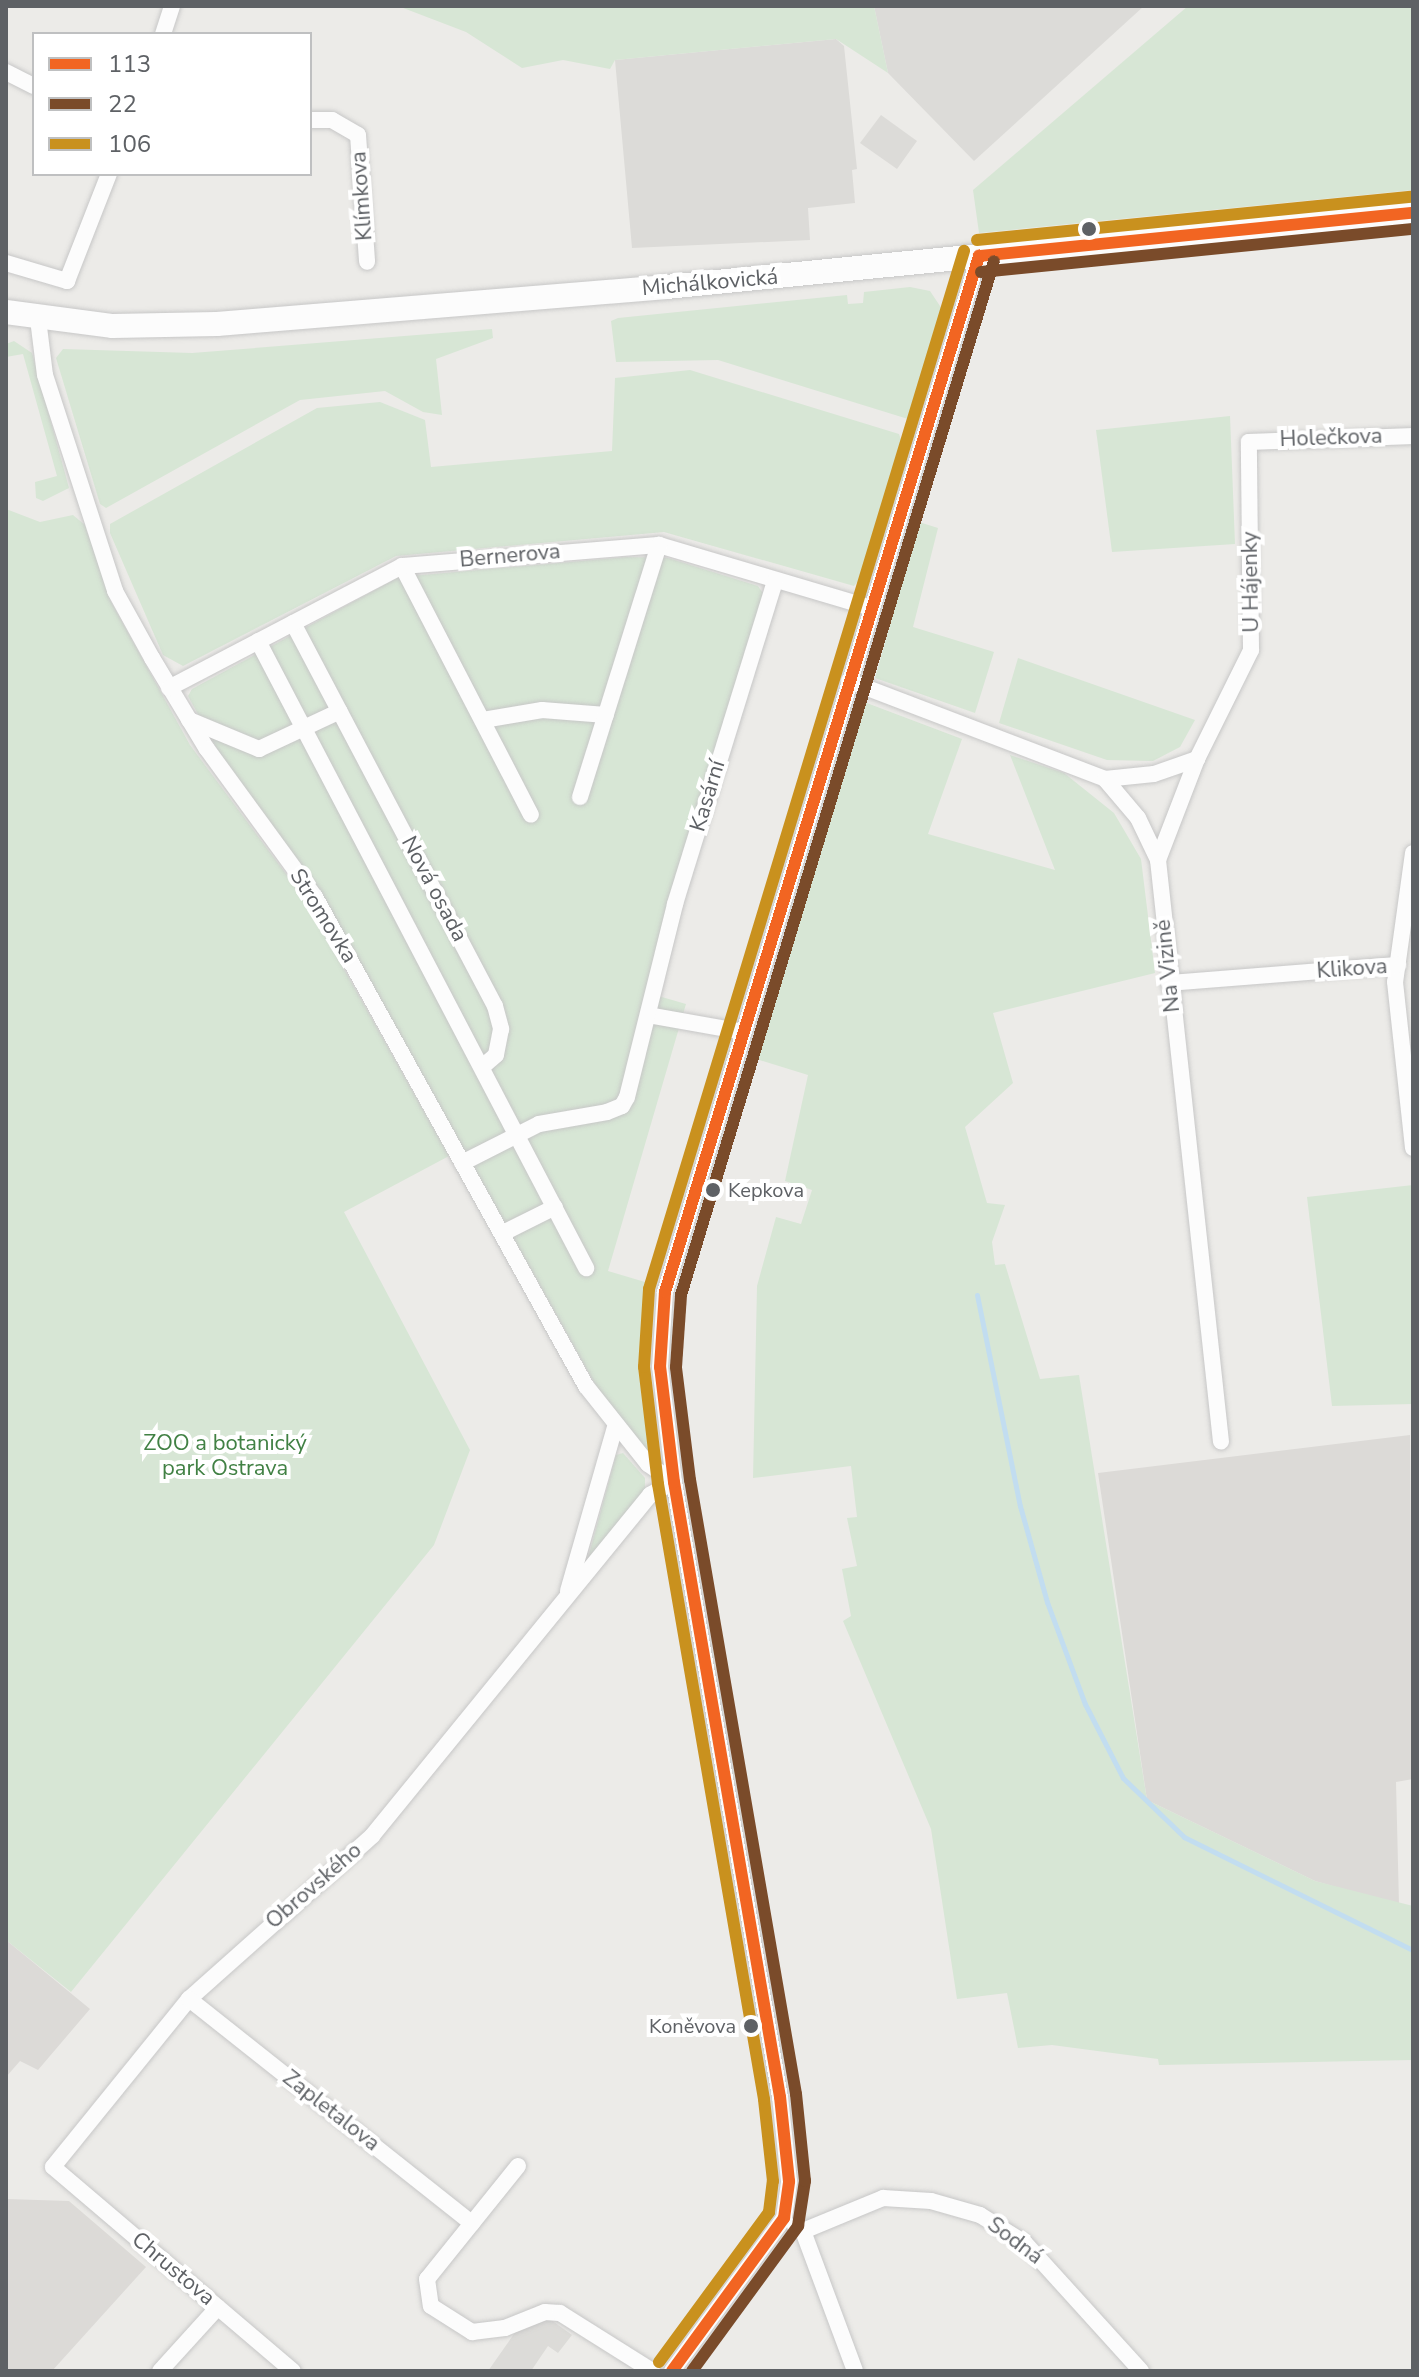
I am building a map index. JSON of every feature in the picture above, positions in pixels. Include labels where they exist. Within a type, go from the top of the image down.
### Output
[{"type":"street","points":[[164,32],[172,6]]},
{"type":"street","points":[[6,72],[32,85]]},
{"type":"street","name":"Klímkova","points":[[312,120],[332,120],[358,135],[367,262]]},
{"type":"street","points":[[6,263],[67,281],[108,176]]},
{"type":"street","name":"Michálkovická","points":[[6,312],[38,319],[122,326],[217,324],[979,256],[1413,213]]},
{"type":"street","points":[[672,2371],[784,2218],[789,2181],[780,2097],[674,1482],[660,1367],[665,1292],[979,256]]},
{"type":"street","name":"Stromovka","points":[[38,319],[45,375],[115,591],[189,720],[315,897],[503,1233],[554,1332],[615,1427],[648,1464],[674,1482]]},
{"type":"street","name":"Holečkova","points":[[1249,442],[1413,436]]},
{"type":"street","name":"U Hájenky","points":[[1158,860],[1197,759],[1251,650],[1249,442]]},
{"type":"street","points":[[580,797],[659,545]]},
{"type":"street","name":"Bernerova","points":[[169,688],[402,566],[659,545],[872,608]]},
{"type":"street","points":[[402,566],[531,815]]},
{"type":"street","name":"Kasární","points":[[648,1015],[675,904],[775,580]]},
{"type":"street","name":"Nová osada","points":[[293,623],[495,1006],[501,1029],[496,1055],[482,1067]]},
{"type":"street","name":"Nová osada","points":[[258,641],[586,1268]]},
{"type":"street","name":"Na Vizině","points":[[849,681],[1105,779],[1138,818],[1158,860],[1221,1442]]},
{"type":"street","points":[[483,720],[542,710],[606,715]]},
{"type":"street","points":[[189,720],[259,749],[305,731],[340,711]]},
{"type":"street","points":[[1105,779],[1154,774],[1197,759]]},
{"type":"street","points":[[1398,965],[1413,853]]},
{"type":"street","name":"Klikova","points":[[1169,983],[1398,965],[1395,982],[1413,1148]]},
{"type":"street","points":[[462,1163],[516,1134],[572,1114],[622,1106],[648,1015],[743,1032]]},
{"type":"street","points":[[503,1233],[555,1207]]},
{"type":"street","name":"Obrovského","points":[[567,1596],[615,1427]]},
{"type":"street","name":"Obrovského","points":[[53,2167],[189,1999],[372,1836],[650,1495],[674,1482]]},
{"type":"street","name":"Zapletalova","points":[[189,1999],[472,2223]]},
{"type":"street","points":[[518,2166],[427,2279],[431,2306],[472,2332],[505,2328],[545,2312],[560,2313],[652,2371]]},
{"type":"street","name":"Chrustova","points":[[53,2167],[293,2371]]},
{"type":"street","name":"Sodná","points":[[803,2231],[883,2198],[931,2201],[980,2215],[1025,2243],[1141,2371]]},
{"type":"street","points":[[784,2218],[803,2231],[855,2371]]},
{"type":"street","points":[[160,2371],[218,2307]]},
{"type":"shaded area","points":[[874,6],[1144,6],[974,161],[888,73]]},
{"type":"shaded area","points":[[836,39],[844,46],[857,169],[852,170],[855,203],[808,208],[810,240],[632,248],[615,60]]},
{"type":"shaded area","points":[[881,115],[917,141],[897,169],[860,143]]},
{"type":"shaded area","points":[[1410,1435],[1413,1779],[1396,1782],[1399,1905],[1315,1881],[1147,1800],[1098,1473]]},
{"type":"shaded area","points":[[6,1940],[90,2009],[38,2070],[20,2061],[6,2077]]},
{"type":"shaded area","points":[[6,2199],[69,2201],[146,2267],[52,2371],[6,2371]]},
{"type":"shaded area","points":[[533,2307],[572,2335],[558,2353],[548,2346],[531,2371],[488,2371]]},
{"type":"green space","points":[[398,6],[874,6],[888,73],[836,39],[615,60],[610,69],[563,60],[522,68],[466,32]]},
{"type":"green space","points":[[1188,6],[1413,6],[1413,190],[979,233],[973,190]]},
{"type":"green space","points":[[910,287],[930,291],[942,309],[913,415],[908,419],[718,360],[616,362],[611,321],[618,318],[847,295],[848,304],[863,303],[864,292]]},
{"type":"green space","points":[[492,329],[493,338],[436,359],[442,415],[423,412],[385,391],[300,400],[106,508],[100,504],[56,358],[63,349],[192,353]]},
{"type":"green space","points":[[14,341],[32,353],[69,488],[43,501],[36,498],[35,482],[57,476],[23,354],[6,357],[6,344]]},
{"type":"green space","points":[[690,370],[899,434],[903,446],[864,574],[854,586],[664,532],[396,556],[183,666],[163,655],[110,533],[110,524],[317,408],[380,402],[425,420],[431,467],[612,451],[615,378]]},
{"type":"green space","points":[[1230,416],[1235,544],[1112,552],[1096,430]]},
{"type":"green space","name":"ZOO a botanický park Ostrava","points":[[6,509],[40,522],[73,515],[85,525],[110,600],[190,745],[304,898],[449,1156],[344,1212],[470,1450],[434,1545],[71,1992],[6,1940]]},
{"type":"green space","points":[[919,522],[938,528],[913,627],[994,652],[975,713],[875,678]]},
{"type":"green space","points":[[627,557],[668,558],[758,586],[764,595],[648,993],[686,1004],[608,1271],[645,1282],[643,1386],[650,1455],[609,1409],[317,887],[223,760],[188,696],[192,689],[399,577]]},
{"type":"green space","points":[[1018,658],[1195,720],[1180,747],[1153,761],[1107,760],[999,723]]},
{"type":"green space","points":[[864,702],[962,739],[928,834],[1055,870],[1010,755],[1064,773],[1114,813],[1141,859],[1155,973],[993,1013],[1013,1083],[965,1127],[987,1203],[1005,1205],[992,1242],[995,1265],[1005,1264],[1040,1379],[1079,1375],[1147,1800],[1315,1881],[1413,1906],[1413,2060],[1159,2065],[1158,2059],[1052,2045],[1018,2048],[1007,1993],[957,1999],[931,1829],[843,1621],[851,1616],[842,1569],[857,1566],[847,1518],[857,1517],[851,1466],[753,1478],[757,1286],[776,1217],[801,1224],[812,1190],[785,1181],[808,1075],[753,1058],[859,705]]},
{"type":"green space","points":[[1413,1185],[1413,1404],[1332,1406],[1307,1197]]},
{"type":"green space","points":[[623,1453],[645,1478],[645,1494],[587,1562],[616,1455]]},
{"type":"waterway","points":[[977,1295],[1020,1506],[1047,1602],[1085,1704],[1123,1778],[1184,1837],[1413,1950]]},
{"type":"transit line","name":"106","points":[[977,240],[1411,197]]},
{"type":"transit line","name":"113","points":[[979,256],[1413,213]]},
{"type":"transit line","name":"22","points":[[981,272],[1413,229]]},
{"type":"transit line","name":"106","points":[[659,2362],[769,2212],[773,2181],[764,2099],[658,1484],[644,1367],[649,1289],[964,251]]},
{"type":"transit line","name":"113","points":[[672,2371],[784,2218],[789,2181],[780,2097],[674,1482],[660,1367],[665,1292],[979,256]]},
{"type":"transit line","name":"22","points":[[692,2371],[798,2226],[805,2181],[796,2094],[690,1480],[676,1367],[681,1295],[994,261]]},
{"type":"place","name":"Kepkova","points":[[713,1190]]},
{"type":"place","name":"Koněvova","points":[[751,2026]]}]
